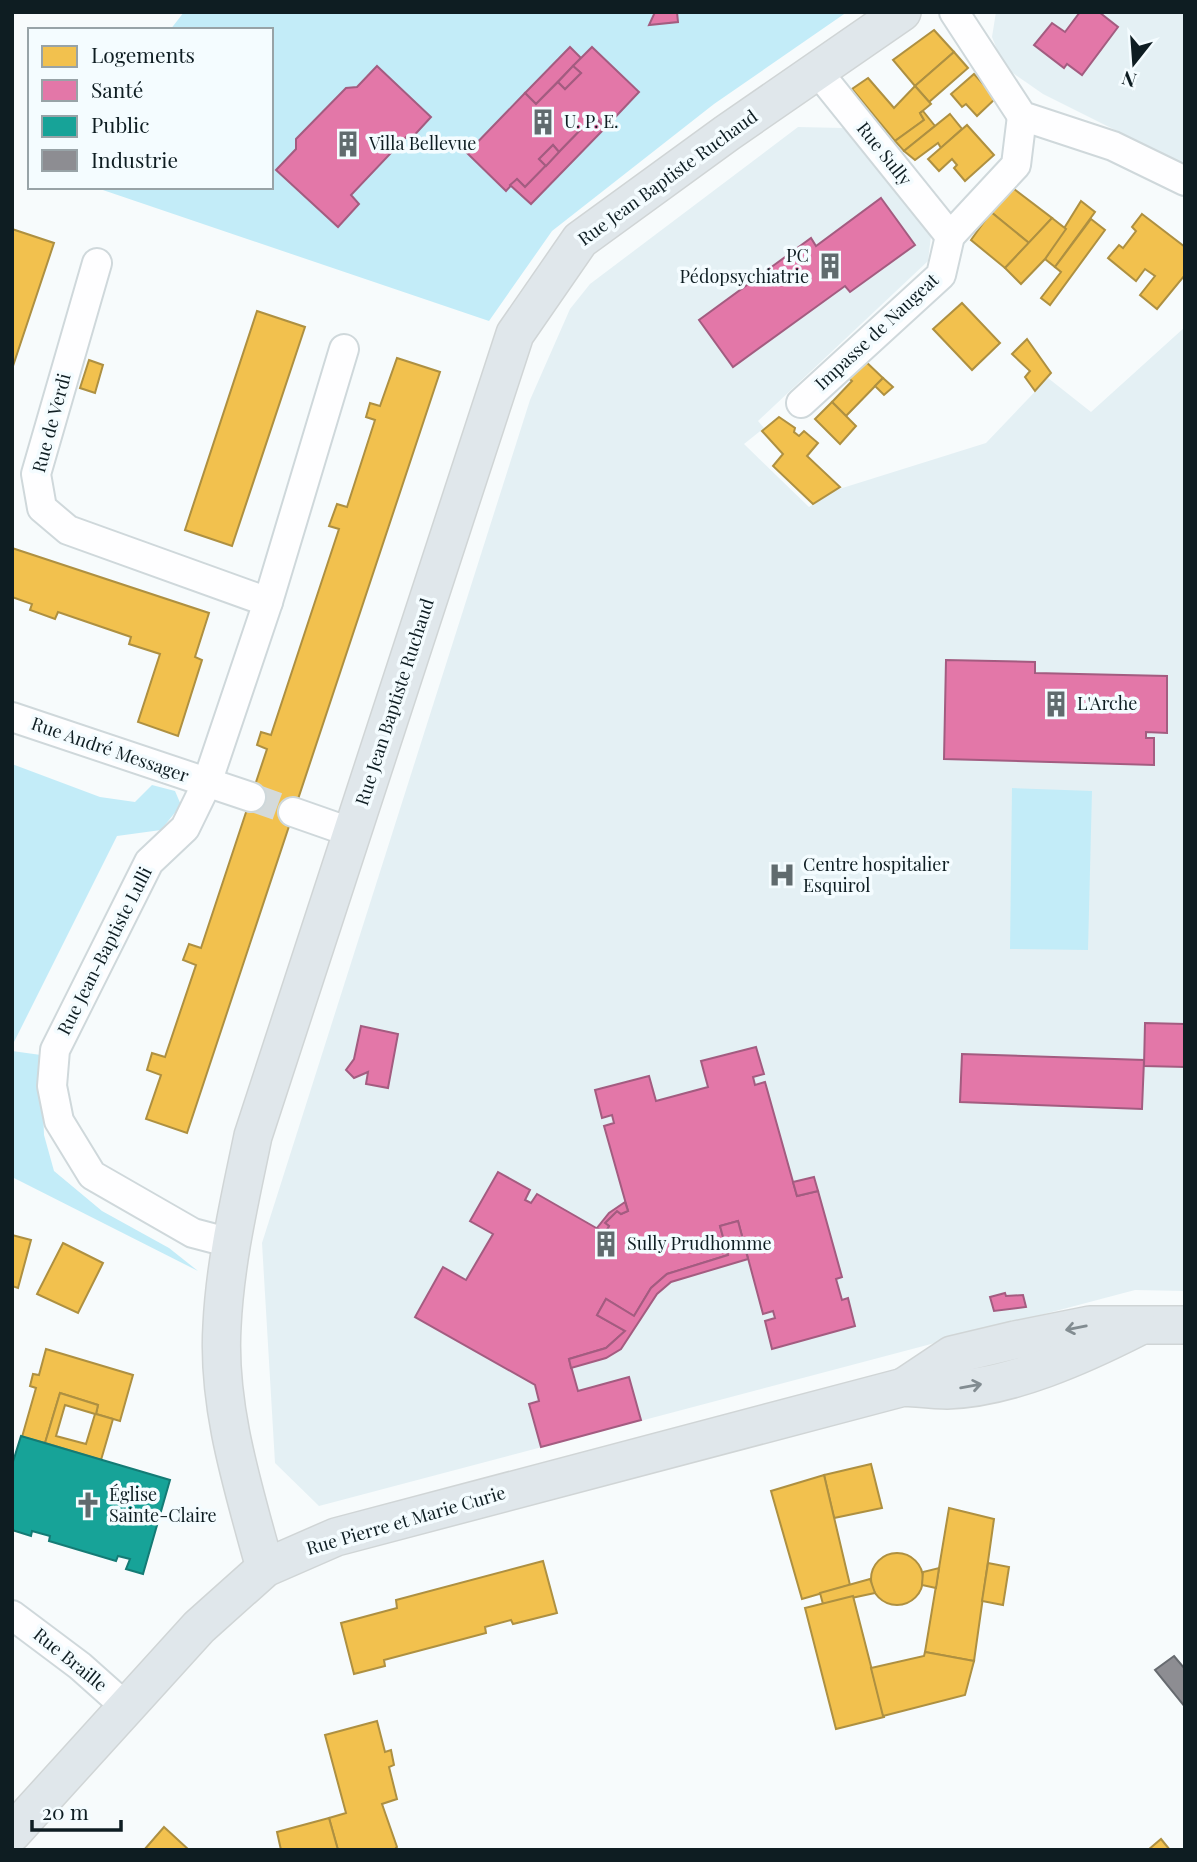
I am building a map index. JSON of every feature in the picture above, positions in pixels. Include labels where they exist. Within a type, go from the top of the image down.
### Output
[{"type":"main road","name":"Rue Jean Baptiste Ruchaud","points":[[265,1568],[228,1420],[222,1328],[231,1243],[253,1136],[514,334],[580,240],[727,133],[902,12]]},
{"type":"main road","name":"Rue Pierre et Marie Curie","points":[[12,1833],[199,1627],[265,1568],[336,1537],[904,1387],[948,1390],[1024,1374],[1090,1351],[1138,1327],[1185,1325]]},
{"type":"street","points":[[954,12],[1022,116],[1113,146],[1185,181]]},
{"type":"street","name":"Rue Sully","points":[[818,72],[950,236]]},
{"type":"street","name":"Impasse de Naugeat","points":[[801,403],[941,275],[950,236],[1016,165],[1022,116]]},
{"type":"street","name":"Rue de Verdi","points":[[97,263],[36,474],[41,508],[68,530],[268,602]]},
{"type":"street","name":"Rue Jean-Baptiste Lulli","points":[[231,1243],[193,1233],[92,1175],[59,1121],[52,1086],[55,1050],[149,862],[185,828],[207,783],[268,602],[344,349]]},
{"type":"street","name":"Rue André Messager","points":[[12,717],[251,797]]},
{"type":"street","points":[[293,812],[353,833]]},
{"type":"street","name":"Rue Braille","points":[[12,1615],[80,1666],[126,1707]]},
{"type":"shaded area","points":[[184,12],[847,12],[714,104],[552,231],[489,321],[100,189],[273,189],[273,28],[172,28]]},
{"type":"shaded area","points":[[996,12],[1185,12],[1185,165],[1043,94],[1004,67],[992,37]]},
{"type":"shaded area","name":"Centre hospitalier Esquirol","points":[[798,127],[843,128],[931,236],[928,261],[758,421],[764,428],[744,444],[809,507],[836,490],[986,443],[1048,378],[1091,412],[1185,327],[1185,1291],[1135,1290],[319,1506],[275,1463],[262,1243],[530,400],[570,309],[590,284]]},
{"type":"shaded area","points":[[12,764],[100,797],[135,802],[152,785],[175,791],[181,805],[161,830],[117,836],[12,1046]]},
{"type":"shaded area","points":[[1012,788],[1092,791],[1088,950],[1010,949]]},
{"type":"shaded area","points":[[12,1051],[41,1055],[44,1135],[54,1171],[102,1211],[169,1248],[198,1271],[12,1177]]},
{"type":"building: Logements","points":[[934,30],[954,52],[915,86],[893,60]]},
{"type":"building: Logements","points":[[954,52],[968,68],[929,102],[915,86]]},
{"type":"building: Logements","points":[[974,74],[996,98],[977,116],[966,104],[962,107],[951,94]]},
{"type":"building: Logements","points":[[868,78],[894,108],[915,86],[931,104],[920,113],[924,120],[895,141],[852,89]]},
{"type":"building: Logements","points":[[923,111],[935,126],[904,151],[895,141],[924,120],[920,113]]},
{"type":"building: Logements","points":[[950,114],[962,129],[941,148],[938,143],[915,160],[904,151]]},
{"type":"building: Logements","points":[[967,125],[994,155],[965,181],[954,168],[957,165],[952,159],[939,171],[928,159]]},
{"type":"building: Logements","points":[[1010,186],[1052,218],[1029,243],[991,212]]},
{"type":"building: Logements","points":[[1081,201],[1095,212],[1055,267],[1045,259]]},
{"type":"building: Logements","points":[[991,212],[1029,243],[1005,268],[971,240]]},
{"type":"building: Logements","points":[[1142,214],[1185,247],[1185,275],[1157,309],[1140,295],[1155,276],[1145,269],[1136,281],[1108,258],[1119,245],[1123,248],[1136,231],[1132,227]]},
{"type":"building: Logements","points":[[1052,218],[1066,229],[1045,259],[1021,284],[1005,268]]},
{"type":"building: Logements","points":[[1091,219],[1105,230],[1050,305],[1041,298],[1061,272],[1055,267]]},
{"type":"building: Logements","points":[[12,229],[54,243],[12,369]]},
{"type":"building: Logements","points":[[962,303],[1000,343],[972,370],[933,329]]},
{"type":"building: Logements","points":[[257,311],[305,327],[232,546],[185,530]]},
{"type":"building: Logements","points":[[1027,339],[1051,373],[1035,391],[1025,377],[1030,371],[1012,354]]},
{"type":"building: Logements","points":[[397,358],[440,372],[187,1133],[146,1119],[161,1075],[147,1070],[152,1053],[165,1057],[196,965],[183,960],[189,944],[201,948],[267,749],[257,745],[261,732],[271,735],[339,529],[329,526],[337,504],[347,507],[375,420],[366,417],[370,403],[380,406]]},
{"type":"building: Logements","points":[[863,359],[883,378],[846,416],[832,402],[852,381],[846,376]]},
{"type":"building: Logements","points":[[89,360],[103,365],[95,393],[80,388]]},
{"type":"building: Logements","points":[[883,378],[893,387],[884,395],[875,386]]},
{"type":"building: Logements","points":[[832,402],[856,426],[840,444],[815,419]]},
{"type":"building: Logements","points":[[779,417],[795,428],[794,432],[799,436],[804,431],[818,443],[807,456],[840,487],[813,504],[773,466],[783,454],[762,431]]},
{"type":"building: Logements","points":[[12,548],[209,613],[195,657],[202,660],[178,736],[138,722],[160,654],[129,644],[131,637],[58,612],[55,619],[30,610],[32,604],[12,597]]},
{"type":"building: Logements","points":[[12,1235],[31,1240],[18,1288],[12,1286]]},
{"type":"building: Logements","points":[[63,1243],[103,1263],[78,1313],[37,1294]]},
{"type":"building: Logements","points":[[46,1349],[133,1375],[120,1421],[96,1414],[98,1405],[60,1393],[45,1443],[22,1437],[36,1388],[30,1386],[33,1374],[39,1375]]},
{"type":"building: Logements","points":[[60,1393],[98,1405],[96,1414],[113,1419],[101,1460],[45,1443]],"holes":[[[65,1405],[95,1414],[86,1444],[56,1436]]]},
{"type":"building: Logements","points":[[871,1464],[882,1508],[834,1518],[824,1475]]},
{"type":"building: Logements","points":[[824,1475],[850,1585],[802,1599],[771,1491]]},
{"type":"building: Logements","points":[[949,1508],[994,1519],[974,1661],[925,1652]]},
{"type":"building: Logements","points":[[897,1553],[907,1555],[915,1561],[921,1569],[921,1589],[915,1597],[907,1603],[897,1605],[887,1603],[879,1597],[873,1589],[871,1579],[873,1569],[879,1561],[887,1555]]},
{"type":"building: Logements","points":[[543,1561],[557,1613],[513,1624],[511,1620],[485,1627],[486,1633],[384,1660],[385,1666],[354,1674],[341,1623],[397,1608],[396,1600]]},
{"type":"building: Logements","points":[[988,1563],[1009,1567],[1003,1605],[982,1601]]},
{"type":"building: Logements","points":[[939,1568],[936,1588],[922,1585],[923,1572]]},
{"type":"building: Logements","points":[[870,1579],[875,1593],[823,1604],[820,1593]]},
{"type":"building: Logements","points":[[853,1596],[884,1717],[836,1729],[805,1608]]},
{"type":"building: Logements","points":[[925,1652],[974,1661],[965,1695],[883,1716],[871,1668],[924,1656]]},
{"type":"building: Logements","points":[[377,1721],[385,1752],[391,1750],[394,1765],[389,1767],[397,1799],[382,1804],[397,1847],[394,1850],[338,1850],[329,1818],[346,1813],[325,1735]]},
{"type":"building: Logements","points":[[329,1818],[338,1850],[281,1850],[277,1832]]},
{"type":"building: Logements","points":[[164,1827],[189,1850],[144,1850]]},
{"type":"building: Logements","points":[[1161,1839],[1170,1850],[1148,1850]]},
{"type":"building: Santé","points":[[655,12],[677,12],[678,22],[649,25]]},
{"type":"building: Santé","points":[[1080,12],[1099,12],[1118,27],[1082,75],[1067,64],[1064,68],[1034,45],[1052,23],[1065,32]]},
{"type":"building: Santé","points":[[570,47],[581,58],[536,104],[525,93]]},
{"type":"building: Santé","name":"U. P. E.","points":[[592,47],[639,92],[605,128],[594,116],[559,152],[553,145],[539,159],[546,166],[525,187],[517,179],[506,191],[467,153],[525,93],[536,104],[558,82],[565,89],[581,73],[573,66]]},
{"type":"building: Santé","name":"Villa Bellevue","points":[[377,66],[431,117],[410,140],[406,137],[351,195],[359,204],[338,227],[276,170],[296,149],[296,139],[346,88],[357,87]]},
{"type":"building: Santé","points":[[573,66],[581,73],[565,89],[558,82]]},
{"type":"building: Santé","points":[[594,116],[605,128],[531,204],[510,185],[517,179],[525,187]]},
{"type":"building: Santé","points":[[553,145],[559,152],[546,166],[539,159]]},
{"type":"building: Santé","name":"PC Pédopsychiatrie","points":[[881,198],[915,245],[850,292],[845,286],[733,367],[699,320],[811,238],[816,246]]},
{"type":"building: Santé","name":"L'Arche","points":[[946,660],[1035,662],[1035,673],[1167,676],[1167,733],[1146,732],[1146,738],[1154,738],[1154,765],[944,759]]},
{"type":"building: Santé","points":[[1145,1023],[1185,1024],[1185,1067],[1144,1066]]},
{"type":"building: Santé","points":[[361,1026],[398,1034],[388,1088],[366,1084],[368,1072],[354,1078],[346,1070],[354,1059]]},
{"type":"building: Santé","name":"Sully Prudhomme","points":[[756,1047],[764,1074],[753,1077],[755,1085],[765,1082],[797,1196],[818,1191],[842,1277],[836,1279],[842,1300],[848,1298],[855,1326],[772,1349],[765,1321],[775,1318],[773,1311],[763,1314],[738,1221],[720,1226],[728,1255],[667,1274],[651,1288],[634,1316],[606,1299],[597,1315],[625,1331],[606,1348],[569,1359],[578,1391],[629,1377],[641,1420],[541,1447],[529,1404],[539,1401],[535,1385],[415,1317],[443,1267],[466,1280],[493,1234],[470,1221],[498,1172],[530,1190],[525,1200],[531,1203],[537,1194],[605,1233],[609,1226],[605,1223],[617,1211],[621,1214],[628,1211],[604,1126],[614,1123],[612,1115],[602,1118],[595,1090],[649,1076],[656,1101],[708,1087],[701,1061]]},
{"type":"building: Santé","points":[[962,1054],[1144,1060],[1142,1109],[960,1102]]},
{"type":"building: Santé","points":[[814,1177],[818,1191],[797,1196],[793,1182]]},
{"type":"building: Santé","points":[[625,1202],[628,1211],[621,1214],[617,1211],[605,1223],[609,1226],[605,1233],[597,1228],[609,1213]]},
{"type":"building: Santé","points":[[738,1221],[748,1259],[671,1282],[657,1294],[621,1349],[606,1358],[571,1368],[569,1359],[606,1348],[625,1331],[597,1315],[606,1299],[634,1316],[651,1288],[667,1274],[728,1255],[720,1226]]},
{"type":"building: Santé","points":[[1005,1293],[1006,1296],[1023,1295],[1026,1307],[994,1311],[990,1297]]},
{"type":"building: Public","name":"Église Sainte-Claire","points":[[21,1436],[170,1480],[143,1574],[126,1569],[130,1559],[118,1556],[116,1561],[49,1541],[50,1536],[32,1531],[31,1536],[12,1530],[12,1465]]},
{"type":"building: Industrie","points":[[1174,1656],[1185,1669],[1185,1707],[1155,1670]]},
{"type":"tunnel","points":[[251,797],[293,812]]},
{"type":"place","name":"U. P. E.","points":[[543,122]]},
{"type":"place","name":"Villa Bellevue","points":[[348,144]]},
{"type":"place","name":"PC Pédopsychiatrie","points":[[830,266]]},
{"type":"place","name":"L'Arche","points":[[1056,704]]},
{"type":"place","name":"Centre hospitalier Esquirol","points":[[782,875]]},
{"type":"place","name":"Sully Prudhomme","points":[[606,1244]]},
{"type":"place","name":"Église Sainte-Claire","points":[[88,1505]]}]
